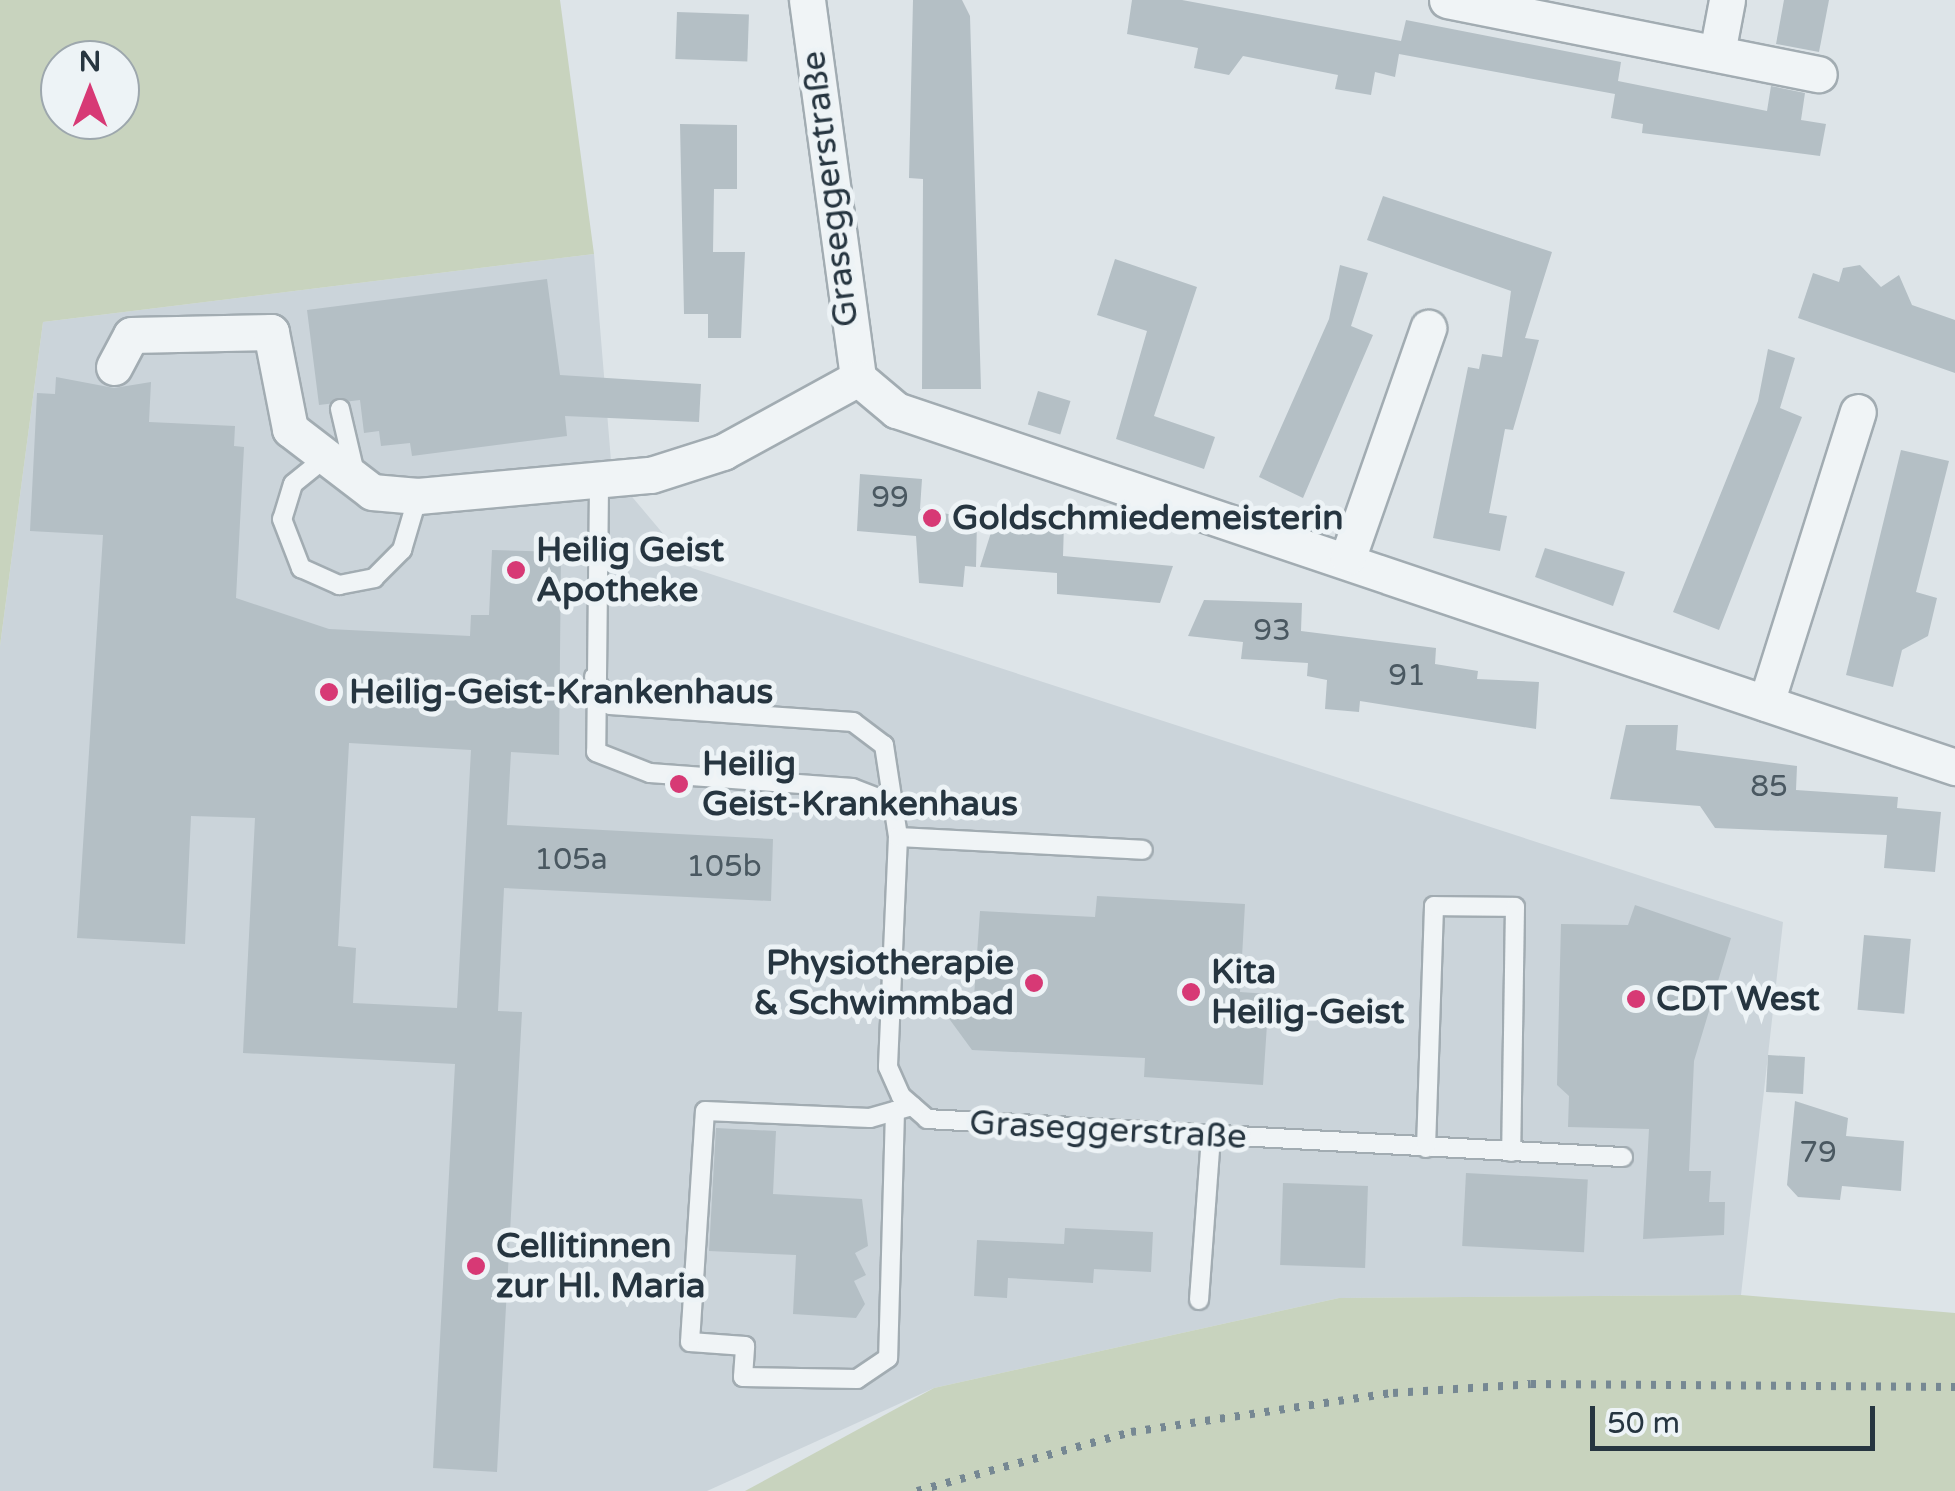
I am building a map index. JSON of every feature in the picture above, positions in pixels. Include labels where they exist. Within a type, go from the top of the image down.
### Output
[{"type":"street","name":"Graseggerstraße","points":[[807,0],[858,378],[896,410],[1348,558],[1955,768]]},
{"type":"street","points":[[1447,0],[1819,74]]},
{"type":"street","points":[[1718,53],[1727,0]]},
{"type":"street","points":[[1348,558],[1428,328]]},
{"type":"street","name":"Graseggerstraße","points":[[114,367],[132,334],[271,332],[290,429],[358,483],[418,496],[599,486],[722,452],[858,378]]},
{"type":"street","points":[[1766,702],[1858,412]]},
{"type":"lane","points":[[340,409],[358,483]]},
{"type":"lane","points":[[325,458],[293,484],[282,519],[301,568],[339,585],[374,578],[402,550],[418,496]]},
{"type":"lane","points":[[599,486],[596,752],[650,772],[852,788],[886,801]]},
{"type":"lane","points":[[594,677],[610,705],[653,714],[853,722],[884,745],[886,801],[898,837],[888,1068],[904,1108],[888,1358],[857,1379],[742,1378],[745,1346],[690,1342],[705,1111],[870,1118],[904,1108]]},
{"type":"lane","points":[[898,837],[1143,850]]},
{"type":"lane","points":[[1426,1148],[1434,906],[1515,907],[1511,1152]]},
{"type":"lane","name":"Graseggerstraße","points":[[904,1108],[927,1119],[1624,1156]]},
{"type":"lane","points":[[1199,1300],[1211,1136]]},
{"type":"shaded area","name":"Heilig Geist-Krankenhaus","points":[[594,254],[612,473],[692,568],[1783,922],[1741,1295],[1339,1298],[934,1388],[707,1491],[0,1491],[0,646],[43,322]]},
{"type":"green space","points":[[0,0],[560,0],[594,254],[43,322],[0,646]]},
{"type":"green space","points":[[1741,1295],[1955,1313],[1955,1491],[745,1491],[934,1388],[1339,1298]]},
{"type":"building","points":[[913,0],[962,0],[970,16],[981,389],[922,389],[923,179],[909,178]]},
{"type":"building","points":[[1132,0],[1182,0],[1401,41],[1406,20],[1621,62],[1618,81],[1767,111],[1771,86],[1805,93],[1801,120],[1826,124],[1820,156],[1642,133],[1643,124],[1611,118],[1615,94],[1399,54],[1395,77],[1375,72],[1371,95],[1335,89],[1338,75],[1243,56],[1229,75],[1194,68],[1198,48],[1127,34]]},
{"type":"building","points":[[1784,0],[1829,0],[1819,52],[1776,44]]},
{"type":"building","points":[[677,12],[749,15],[747,61],[675,59]]},
{"type":"building","points":[[680,124],[737,125],[737,189],[714,189],[713,252],[745,252],[741,338],[708,338],[708,314],[684,314]]},
{"type":"building","points":[[1383,196],[1552,252],[1525,338],[1539,340],[1513,430],[1505,429],[1489,513],[1507,516],[1500,551],[1433,538],[1468,367],[1479,369],[1482,354],[1502,357],[1511,291],[1367,240]]},
{"type":"building","points":[[1115,259],[1197,287],[1154,416],[1215,437],[1204,469],[1116,439],[1147,331],[1097,315]]},
{"type":"building","points":[[1340,265],[1368,273],[1351,326],[1373,335],[1303,498],[1259,477],[1329,319]]},
{"type":"building","points":[[1860,265],[1881,287],[1899,275],[1912,305],[1955,320],[1955,373],[1798,318],[1813,273],[1839,282],[1843,268]]},
{"type":"building","points":[[547,279],[560,375],[701,384],[699,422],[565,416],[567,436],[412,456],[410,443],[381,446],[379,431],[364,433],[360,400],[319,405],[307,310]]},
{"type":"building","points":[[1768,349],[1795,358],[1780,408],[1802,417],[1719,630],[1673,612],[1758,401]]},
{"type":"building","name":"Heilig-Geist-Krankenhaus","points":[[56,377],[114,388],[151,382],[149,422],[235,426],[234,446],[244,447],[236,598],[329,629],[470,636],[471,615],[489,615],[492,550],[561,552],[559,755],[511,752],[507,825],[773,839],[771,901],[504,888],[498,1011],[522,1012],[497,1472],[433,1468],[455,1064],[243,1053],[255,818],[191,816],[185,944],[77,938],[103,535],[30,531],[37,393],[55,394]],"holes":[[[349,743],[471,750],[457,1008],[353,1003],[356,948],[338,946]]]},
{"type":"building","points":[[1038,391],[1071,401],[1060,434],[1028,424]]},
{"type":"building","points":[[1901,450],[1949,461],[1916,592],[1937,598],[1928,636],[1902,650],[1893,687],[1846,675]]},
{"type":"building","points":[[860,474],[922,479],[920,509],[977,519],[976,567],[965,566],[963,587],[919,583],[916,536],[857,531]]},
{"type":"building","points":[[995,520],[1064,524],[1063,556],[1173,566],[1160,603],[1057,594],[1057,573],[980,567]]},
{"type":"building","points":[[1545,548],[1625,572],[1613,606],[1535,577]]},
{"type":"building","points":[[1204,600],[1302,603],[1301,631],[1436,648],[1435,664],[1478,671],[1477,679],[1539,682],[1536,729],[1360,701],[1359,712],[1325,709],[1327,680],[1307,676],[1308,663],[1241,659],[1243,642],[1188,636]]},
{"type":"building","points":[[1626,725],[1678,725],[1676,750],[1797,766],[1796,790],[1898,797],[1897,808],[1941,812],[1935,872],[1884,868],[1887,835],[1715,828],[1700,806],[1610,799]]},
{"type":"building","points":[[1097,896],[1245,904],[1240,992],[1269,994],[1263,1085],[1144,1077],[1145,1058],[972,1050],[942,1009],[973,1011],[980,911],[1095,917]]},
{"type":"building","name":"CDT West","points":[[1635,905],[1731,938],[1694,1061],[1689,1171],[1711,1171],[1709,1202],[1725,1202],[1724,1235],[1643,1239],[1649,1129],[1568,1127],[1569,1096],[1557,1085],[1561,924],[1628,925]]},
{"type":"building","points":[[1864,935],[1911,939],[1904,1014],[1857,1010]]},
{"type":"building","points":[[1768,1055],[1805,1057],[1803,1094],[1766,1092]]},
{"type":"building","points":[[1795,1101],[1848,1118],[1846,1136],[1904,1141],[1901,1191],[1842,1186],[1840,1200],[1798,1197],[1787,1185]]},
{"type":"building","points":[[716,1128],[776,1131],[773,1194],[862,1199],[868,1246],[855,1253],[866,1275],[854,1281],[865,1304],[856,1318],[793,1314],[796,1255],[709,1251]]},
{"type":"building","points":[[1466,1173],[1588,1179],[1584,1252],[1462,1246]]},
{"type":"building","points":[[1283,1183],[1368,1186],[1365,1268],[1280,1265]]},
{"type":"building","points":[[1065,1228],[1153,1232],[1151,1272],[1094,1269],[1093,1283],[1008,1278],[1007,1298],[974,1296],[977,1240],[1064,1244]]},
{"type":"railway","points":[[917,1491],[1131,1432],[1393,1393],[1531,1384],[1955,1387]]},
{"type":"place","name":"Goldschmiedemeisterin","points":[[932,518]]},
{"type":"place","name":"Heilig Geist Apotheke","points":[[516,570]]},
{"type":"place","name":"Heilig-Geist-Krankenhaus","points":[[329,692]]},
{"type":"place","name":"Heilig Geist-Krankenhaus","points":[[679,784]]},
{"type":"place","name":"Physiotherapie & Schwimmbad","points":[[1034,983]]},
{"type":"place","name":"Kita Heilig-Geist","points":[[1191,992]]},
{"type":"place","name":"CDT West","points":[[1636,999]]},
{"type":"place","name":"Cellitinnen zur Hl. Maria","points":[[476,1266]]}]
